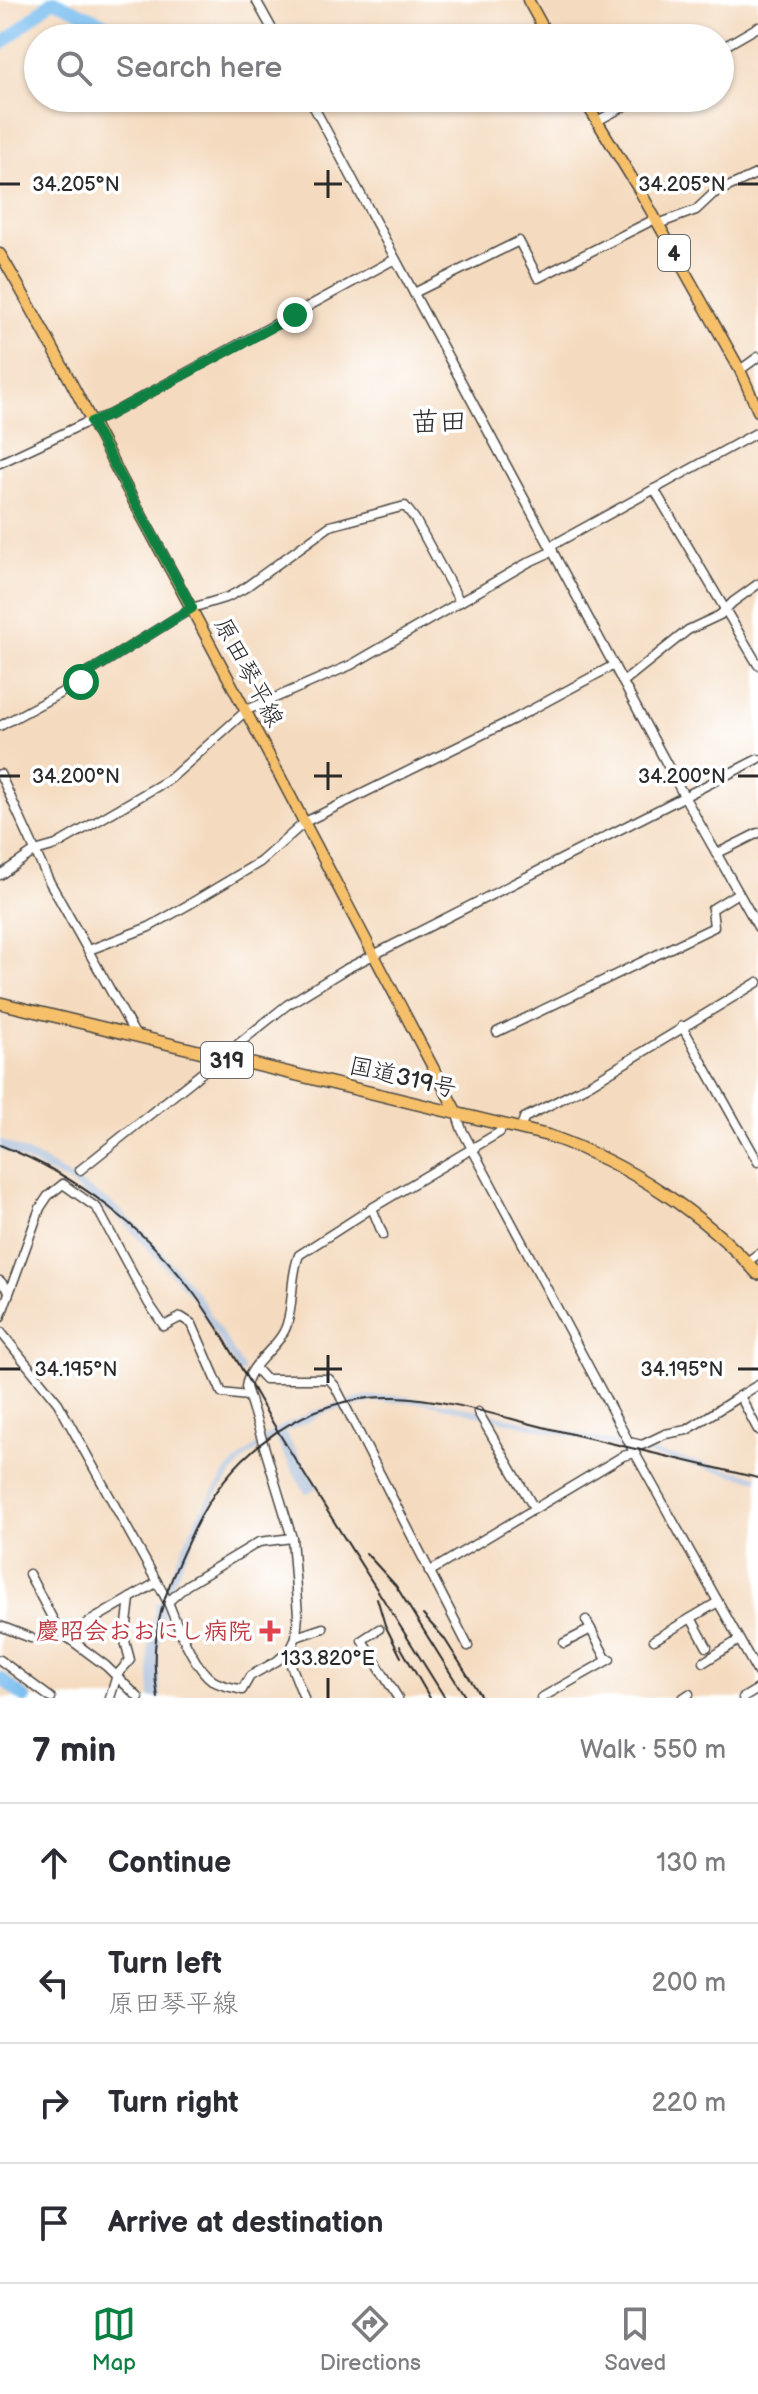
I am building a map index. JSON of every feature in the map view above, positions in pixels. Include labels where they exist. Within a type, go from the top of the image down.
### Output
[{"type":"highway","name":"国道319号","points":[[0,1003],[221,1058],[456,1111],[569,1143],[645,1181],[719,1235],[758,1274]]},
{"type":"main road","points":[[528,0],[541,24]]},
{"type":"main road","name":"4","points":[[592,112],[740,370],[758,411]]},
{"type":"main road","name":"原田琴平線","points":[[0,254],[46,331],[91,422],[247,710],[456,1111]]},
{"type":"street","points":[[256,0],[269,24]]},
{"type":"street","points":[[734,41],[758,27]]},
{"type":"street","points":[[316,112],[684,796],[758,927]]},
{"type":"street","points":[[597,121],[614,112]]},
{"type":"street","points":[[414,293],[519,241],[538,278],[656,222],[696,210],[713,194],[758,173]]},
{"type":"street","points":[[0,463],[109,415],[395,259]]},
{"type":"street","points":[[740,370],[758,357]]},
{"type":"street","points":[[0,875],[35,851],[56,845],[170,779],[247,710],[351,665],[758,432]]},
{"type":"street","points":[[654,489],[758,665]]},
{"type":"street","points":[[0,726],[81,682],[86,674],[192,608],[243,589],[330,526],[405,506],[460,602]]},
{"type":"street","points":[[623,682],[688,630],[720,615],[758,584]]},
{"type":"street","points":[[89,950],[149,927],[188,905],[260,862],[305,822],[514,719],[614,665]]},
{"type":"street","points":[[80,1170],[287,1005],[344,970],[758,759]]},
{"type":"street","points":[[0,774],[48,879],[137,1037]]},
{"type":"street","points":[[716,854],[758,833]]},
{"type":"street","points":[[497,1032],[714,927],[712,909],[738,893]]},
{"type":"street","points":[[521,1128],[524,1118],[587,1086],[758,982]]},
{"type":"street","points":[[682,1026],[758,1162]]},
{"type":"street","points":[[456,1111],[472,1148],[629,1442],[758,1673]]},
{"type":"street","points":[[0,1331],[58,1403],[168,1602],[182,1635],[207,1675],[243,1694],[250,1676],[287,1655],[296,1637],[298,1593],[292,1538],[247,1396],[247,1376],[287,1327],[294,1266],[299,1255],[500,1132],[501,1123]]},
{"type":"street","points":[[0,1318],[40,1208],[48,1196],[63,1184],[97,1208],[164,1326],[181,1317],[192,1324],[222,1393],[247,1396]]},
{"type":"street","points":[[372,1208],[383,1235]]},
{"type":"street","points":[[747,1262],[758,1254]]},
{"type":"street","points":[[0,1281],[9,1291]]},
{"type":"street","points":[[255,1368],[265,1379],[329,1379],[345,1403],[468,1646]]},
{"type":"street","points":[[629,1442],[642,1445],[665,1434],[687,1430],[758,1385]]},
{"type":"street","points":[[740,1396],[758,1430]]},
{"type":"street","points":[[478,1412],[534,1508]]},
{"type":"street","points":[[429,1572],[623,1456],[635,1453]]},
{"type":"street","points":[[168,1602],[187,1585],[259,1542],[292,1538]]},
{"type":"street","points":[[29,1574],[59,1631],[117,1675],[139,1698]]},
{"type":"street","points":[[65,1636],[156,1583]]},
{"type":"street","points":[[110,1698],[117,1675],[130,1660],[125,1641],[130,1598]]},
{"type":"street","points":[[654,1640],[718,1602]]},
{"type":"street","points":[[691,1618],[707,1647]]},
{"type":"street","points":[[541,1698],[609,1660],[586,1620]]},
{"type":"street","points":[[0,1626],[31,1638]]},
{"type":"street","points":[[296,1637],[323,1628]]},
{"type":"street","points":[[379,1629],[362,1640],[398,1698]]},
{"type":"street","points":[[564,1643],[591,1629]]},
{"type":"street","points":[[704,1662],[739,1640]]},
{"type":"street","points":[[287,1655],[304,1698]]},
{"type":"street","points":[[0,1660],[51,1698]]},
{"type":"street","points":[[743,1698],[758,1689]]},
{"type":"shaded area","points":[[0,1139],[44,1160],[112,1203],[144,1231],[198,1293],[245,1370],[240,1374],[192,1297],[122,1221],[65,1181],[0,1149]]},
{"type":"shaded area","points":[[395,1395],[452,1404],[758,1476],[758,1481],[426,1403],[375,1402],[328,1412],[285,1433],[318,1487],[306,1495],[274,1437],[244,1460],[217,1493],[166,1598],[158,1654],[161,1698],[150,1698],[148,1653],[156,1602],[160,1602],[197,1516],[228,1469],[272,1431],[313,1411],[359,1397]]},
{"type":"waterway","points":[[25,24],[53,0],[106,24]]},
{"type":"waterway","points":[[0,46],[24,25]]},
{"type":"waterway","points":[[0,1678],[25,1698]]},
{"type":"railway","points":[[0,1145],[83,1188],[132,1226],[176,1271],[220,1333],[278,1432],[445,1698]]},
{"type":"railway","points":[[158,1698],[155,1652],[161,1610],[184,1550],[210,1501],[251,1452],[303,1417],[332,1405],[396,1397],[435,1401],[758,1478]]},
{"type":"railway","points":[[366,1553],[396,1586],[466,1698]]},
{"type":"railway","points":[[377,1598],[385,1625],[401,1657]]},
{"type":"railway","points":[[423,1615],[444,1638],[482,1698]]},
{"type":"railway","points":[[400,1646],[430,1698]]},
{"type":"place","name":"慶昭会おおにし病院","points":[[270,1631]]},
{"type":"district","name":"苗田","points":[[439,421]]},
{"type":"route","points":[[81,682],[86,674],[192,608],[91,422],[295,315]]}]
